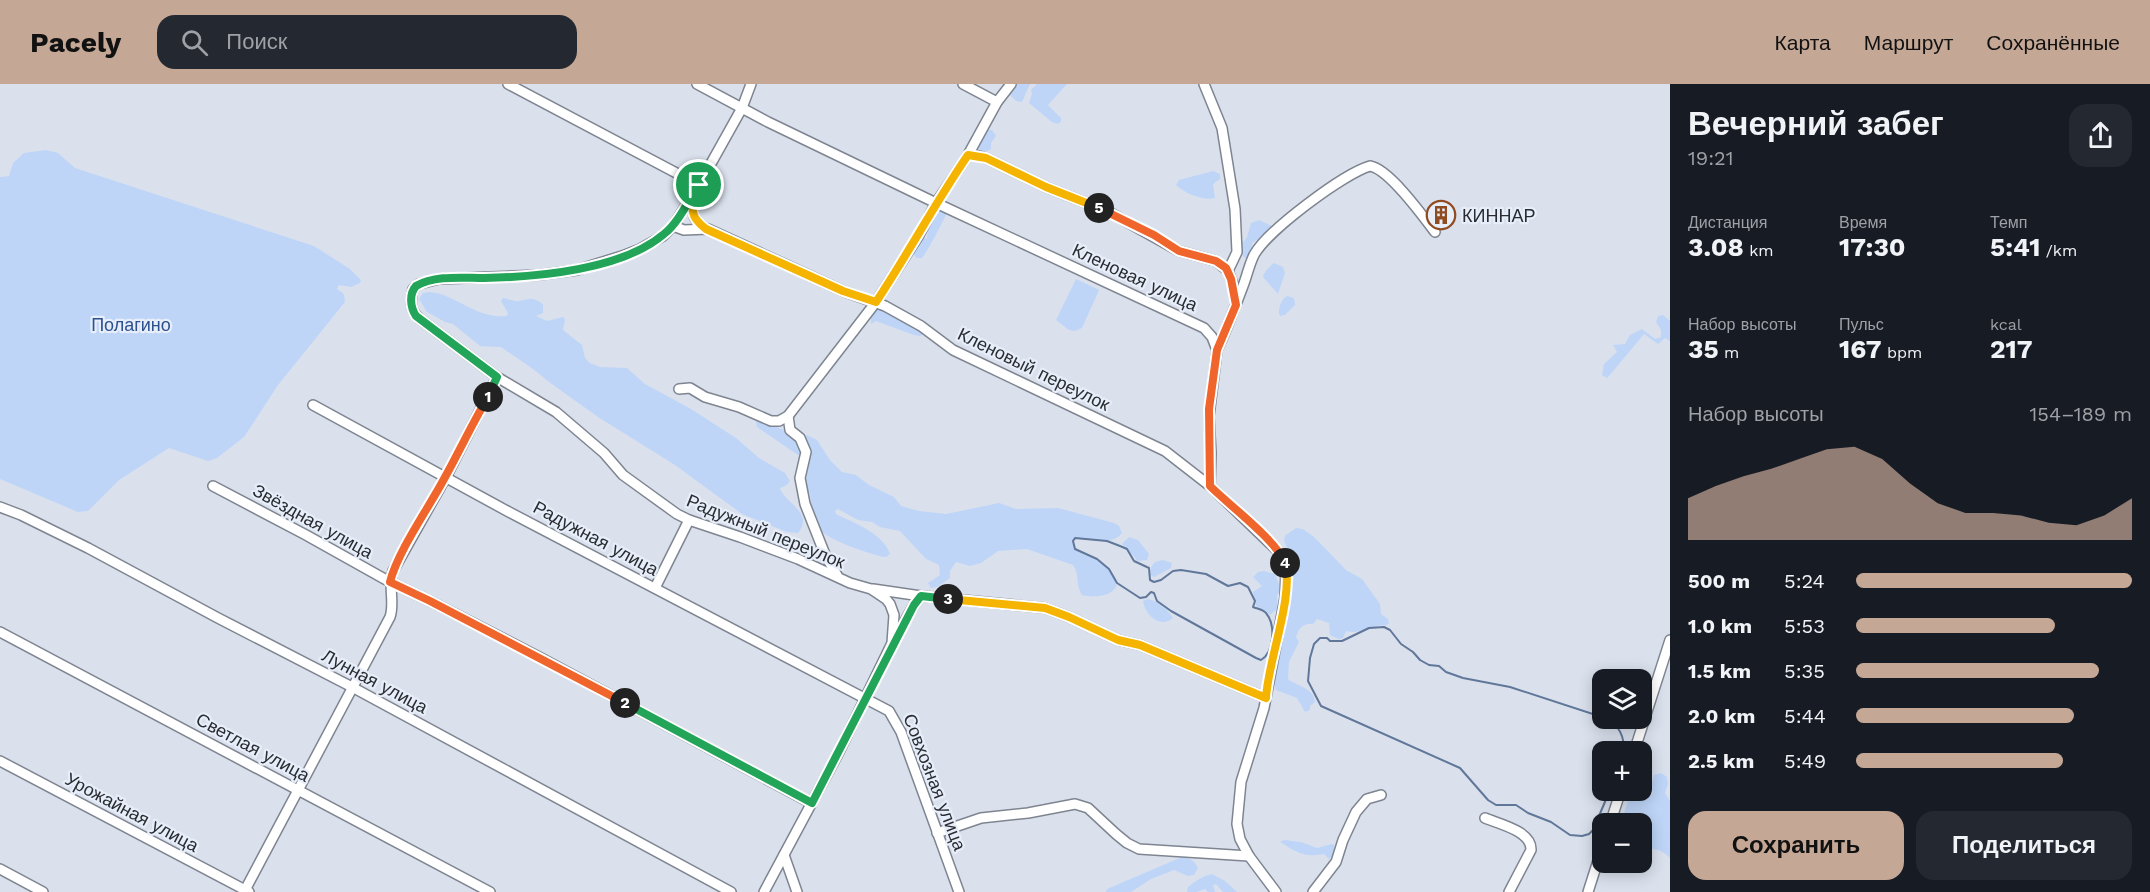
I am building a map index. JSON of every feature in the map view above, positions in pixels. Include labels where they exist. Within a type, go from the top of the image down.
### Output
[{"type":"street","points":[[508,84],[699,185]]},
{"type":"street","name":"Кленовая улица","points":[[697,84],[936,203],[1202,326],[1210,333],[1217,350]]},
{"type":"street","points":[[673,226],[742,108],[751,84]]},
{"type":"street","points":[[963,84],[997,102]]},
{"type":"street","points":[[679,389],[690,388],[705,397],[739,407],[771,421],[779,421],[788,416],[876,302],[968,155],[997,102],[1011,84]]},
{"type":"street","points":[[1204,84],[1222,128],[1235,209],[1237,252],[1228,271]]},
{"type":"street","points":[[968,155],[986,158],[1046,187],[1109,212],[1179,251],[1216,261],[1228,271],[1233,284],[1236,305]]},
{"type":"street","points":[[1210,486],[1209,416],[1217,350],[1255,254],[1268,238],[1320,194],[1368,167],[1375,167],[1396,185],[1435,232]]},
{"type":"street","points":[[699,185],[692,212],[695,220],[706,229]]},
{"type":"street","name":"Кленовый переулок","points":[[673,226],[684,230],[706,229],[843,291],[876,302],[914,322],[953,350],[1165,451],[1210,486],[1266,538],[1283,558],[1287,576],[1285,598],[1266,698]]},
{"type":"street","name":"Радужный переулок","points":[[673,226],[663,236],[640,249],[577,270],[539,275],[439,279],[424,282],[413,289],[412,308],[420,319],[497,377],[556,412],[604,453],[624,475],[666,507],[689,520],[740,537],[871,589],[886,599],[893,609],[892,643],[812,803],[764,892]]},
{"type":"street","points":[[246,891],[300,790],[310,765],[390,617],[392,607],[390,582],[395,566],[446,477],[497,377]]},
{"type":"street","name":"Радужная улица","points":[[313,405],[865,699]]},
{"type":"street","points":[[788,416],[789,428],[800,438],[806,452],[800,478],[804,500],[826,557],[840,578]]},
{"type":"street","name":"Звёздная улица","points":[[213,486],[390,582],[543,659],[812,803]]},
{"type":"street","name":"Лунная улица","points":[[0,507],[88,548],[352,687],[731,892]]},
{"type":"street","points":[[655,588],[689,520]]},
{"type":"street","points":[[871,589],[1045,608],[1118,640],[1140,645],[1266,698],[1239,796],[1238,832],[1249,856],[1276,892]]},
{"type":"street","points":[[892,643],[921,596]]},
{"type":"street","name":"Светлая улица","points":[[0,632],[490,892]]},
{"type":"street","points":[[1638,741],[1670,640]]},
{"type":"street","name":"Совхозная улица","points":[[865,699],[884,707],[895,719],[959,892]]},
{"type":"street","name":"Урожайная улица","points":[[0,760],[246,891]]},
{"type":"street","points":[[1313,892],[1336,862],[1356,812],[1367,799],[1381,795]]},
{"type":"street","points":[[937,833],[981,818],[1035,812],[1075,804],[1088,808],[1126,843],[1138,849],[1249,856]]},
{"type":"street","points":[[1485,818],[1519,833],[1531,844],[1531,850],[1509,892]]},
{"type":"street","points":[[784,855],[797,892]]},
{"type":"street","points":[[0,869],[43,892]]},
{"type":"street","points":[[1588,892],[1594,873]]},
{"type":"street","points":[[771,880],[790,876]]},
{"type":"green space","points":[[1016,84],[1030,84],[1022,102],[1016,101],[1009,94]]},
{"type":"green space","points":[[1037,84],[1067,84],[1048,105],[1061,118],[1061,122],[1057,124],[1052,122],[1029,103],[1031,90]]},
{"type":"green space","points":[[988,130],[992,130],[996,136],[991,143],[991,149],[984,153],[979,150],[979,142]]},
{"type":"green space","name":"Полагино","points":[[46,150],[58,153],[75,168],[314,246],[350,269],[361,280],[360,283],[351,287],[339,285],[337,289],[344,294],[345,302],[278,385],[244,437],[217,458],[208,461],[169,448],[119,480],[88,511],[78,512],[0,479],[0,177],[9,176],[13,163],[24,153]]},
{"type":"green space","points":[[1213,171],[1220,174],[1220,179],[1213,184],[1215,198],[1195,196],[1176,185],[1179,180]]},
{"type":"green space","points":[[938,209],[945,210],[945,217],[922,258],[916,258],[913,253],[920,239],[927,238],[928,226]]},
{"type":"green space","points":[[1259,220],[1272,226],[1273,230],[1252,243],[1251,258],[1245,258],[1242,255],[1242,244],[1247,237],[1251,223]]},
{"type":"green space","points":[[1274,263],[1283,267],[1285,273],[1278,294],[1263,277]]},
{"type":"green space","points":[[1076,279],[1099,290],[1082,328],[1075,331],[1069,330],[1056,320]]},
{"type":"green space","points":[[430,292],[449,297],[476,311],[496,316],[507,316],[508,313],[501,301],[503,298],[517,301],[533,299],[543,304],[543,313],[536,316],[547,321],[563,317],[565,320],[563,330],[582,345],[585,358],[590,363],[600,367],[627,368],[645,384],[691,409],[736,438],[759,458],[785,473],[790,481],[780,488],[801,513],[802,526],[798,533],[787,532],[742,514],[675,465],[598,417],[501,347],[480,346],[453,324],[427,312],[419,299],[423,293]]},
{"type":"green space","points":[[1287,296],[1294,298],[1295,305],[1285,315],[1280,316],[1280,305]]},
{"type":"green space","points":[[876,307],[889,311],[923,331],[924,334],[914,335],[876,321],[871,324],[871,314]]},
{"type":"green space","points":[[1663,315],[1670,321],[1670,341],[1665,338],[1658,344],[1644,334],[1607,378],[1602,375],[1604,364],[1617,352],[1613,345],[1625,344],[1630,335],[1642,329],[1655,339],[1661,337],[1661,330],[1656,322],[1658,316]]},
{"type":"green space","points":[[758,419],[786,431],[797,441],[802,454],[798,455],[757,427]]},
{"type":"green space","points":[[807,435],[817,440],[830,460],[842,472],[856,475],[869,485],[894,497],[901,506],[946,514],[999,503],[1016,509],[1058,508],[1114,523],[1119,526],[1122,533],[1118,537],[1108,541],[1078,538],[1073,541],[1077,550],[1101,562],[1110,570],[1117,583],[1115,588],[1108,594],[1082,595],[1073,565],[1027,549],[998,551],[981,563],[970,566],[956,562],[950,571],[950,578],[937,587],[931,588],[928,583],[940,575],[939,565],[926,559],[900,531],[858,520],[838,509],[835,511],[836,514],[875,534],[890,554],[886,557],[850,546],[819,529],[813,516],[810,493],[807,491],[802,475],[803,438]]},
{"type":"green space","points":[[1296,528],[1303,529],[1314,537],[1346,570],[1362,579],[1380,604],[1381,614],[1388,619],[1389,623],[1360,631],[1346,631],[1343,638],[1339,639],[1330,635],[1329,623],[1317,619],[1313,624],[1304,625],[1300,629],[1296,637],[1299,642],[1289,662],[1288,679],[1308,690],[1314,697],[1315,702],[1310,706],[1310,710],[1305,712],[1297,698],[1276,690],[1273,680],[1294,577],[1292,558],[1284,541],[1285,536]]},
{"type":"green space","points":[[1129,537],[1138,540],[1149,554],[1147,560],[1138,561],[1122,544]]},
{"type":"green space","points":[[1163,560],[1172,563],[1171,568],[1154,577],[1150,575],[1153,564]]},
{"type":"green space","points":[[1258,572],[1275,574],[1281,590],[1277,595],[1277,609],[1270,615],[1256,606],[1253,592],[1262,586],[1253,577]]},
{"type":"green space","points":[[1147,599],[1162,606],[1173,618],[1163,622],[1154,619],[1144,606],[1143,601]]},
{"type":"green space","points":[[1661,773],[1667,777],[1668,784],[1665,793],[1670,801],[1670,858],[1664,853],[1652,850],[1652,813],[1624,813],[1628,801],[1652,801],[1654,775]]},
{"type":"green space","points":[[1284,840],[1301,842],[1317,848],[1332,844],[1336,852],[1329,859],[1324,854],[1305,855],[1280,842]]},
{"type":"green space","points":[[1182,857],[1192,860],[1198,868],[1194,875],[1188,876],[1174,870],[1151,879],[1131,892],[1106,892],[1107,889]]},
{"type":"green space","points":[[1212,874],[1225,881],[1237,892],[1223,892],[1216,884],[1213,885],[1215,892],[1208,892],[1205,889],[1187,892],[1188,887],[1202,877]]},
{"type":"waterway","points":[[1075,538],[1107,541],[1127,549],[1134,561],[1149,568],[1150,580],[1154,582],[1173,571],[1181,570],[1206,574],[1228,586],[1240,583],[1248,587],[1255,601],[1253,607],[1265,612],[1271,624],[1272,638],[1269,651],[1261,660],[1256,658],[1171,611],[1157,601],[1154,593],[1151,592],[1146,597],[1140,598],[1117,583],[1109,569],[1097,559],[1075,549],[1073,541],[1075,538]]},
{"type":"waterway","points":[[1592,714],[1510,687],[1463,678],[1446,672],[1439,666],[1429,665],[1401,644],[1390,630],[1384,627],[1369,628],[1342,641],[1320,638],[1314,644],[1310,658],[1308,681],[1321,706],[1460,768],[1488,800],[1496,805],[1516,805],[1528,813],[1551,822],[1570,835],[1582,836],[1593,830],[1605,801]]},
{"type":"waterway","points":[[1618,729],[1623,741]]},
{"type":"place","name":"КИННАР","points":[[1441,215]]},
{"type":"route","points":[[968,155],[986,158],[1046,187],[1109,212],[1179,251],[1211,260],[1226,268],[1233,284],[1236,305],[1217,350],[1209,416],[1210,486],[1266,538],[1280,553],[1285,563],[1287,576],[1285,598],[1266,698],[1140,645],[1118,640],[1045,608],[921,596],[892,643],[812,803],[543,659],[390,582],[395,566],[446,477],[497,377],[416,316],[411,306],[413,289],[424,282],[439,279],[539,275],[577,270],[622,256],[663,236],[673,226],[699,185],[692,212],[695,220],[706,229],[843,291],[876,302],[968,155]]}]
